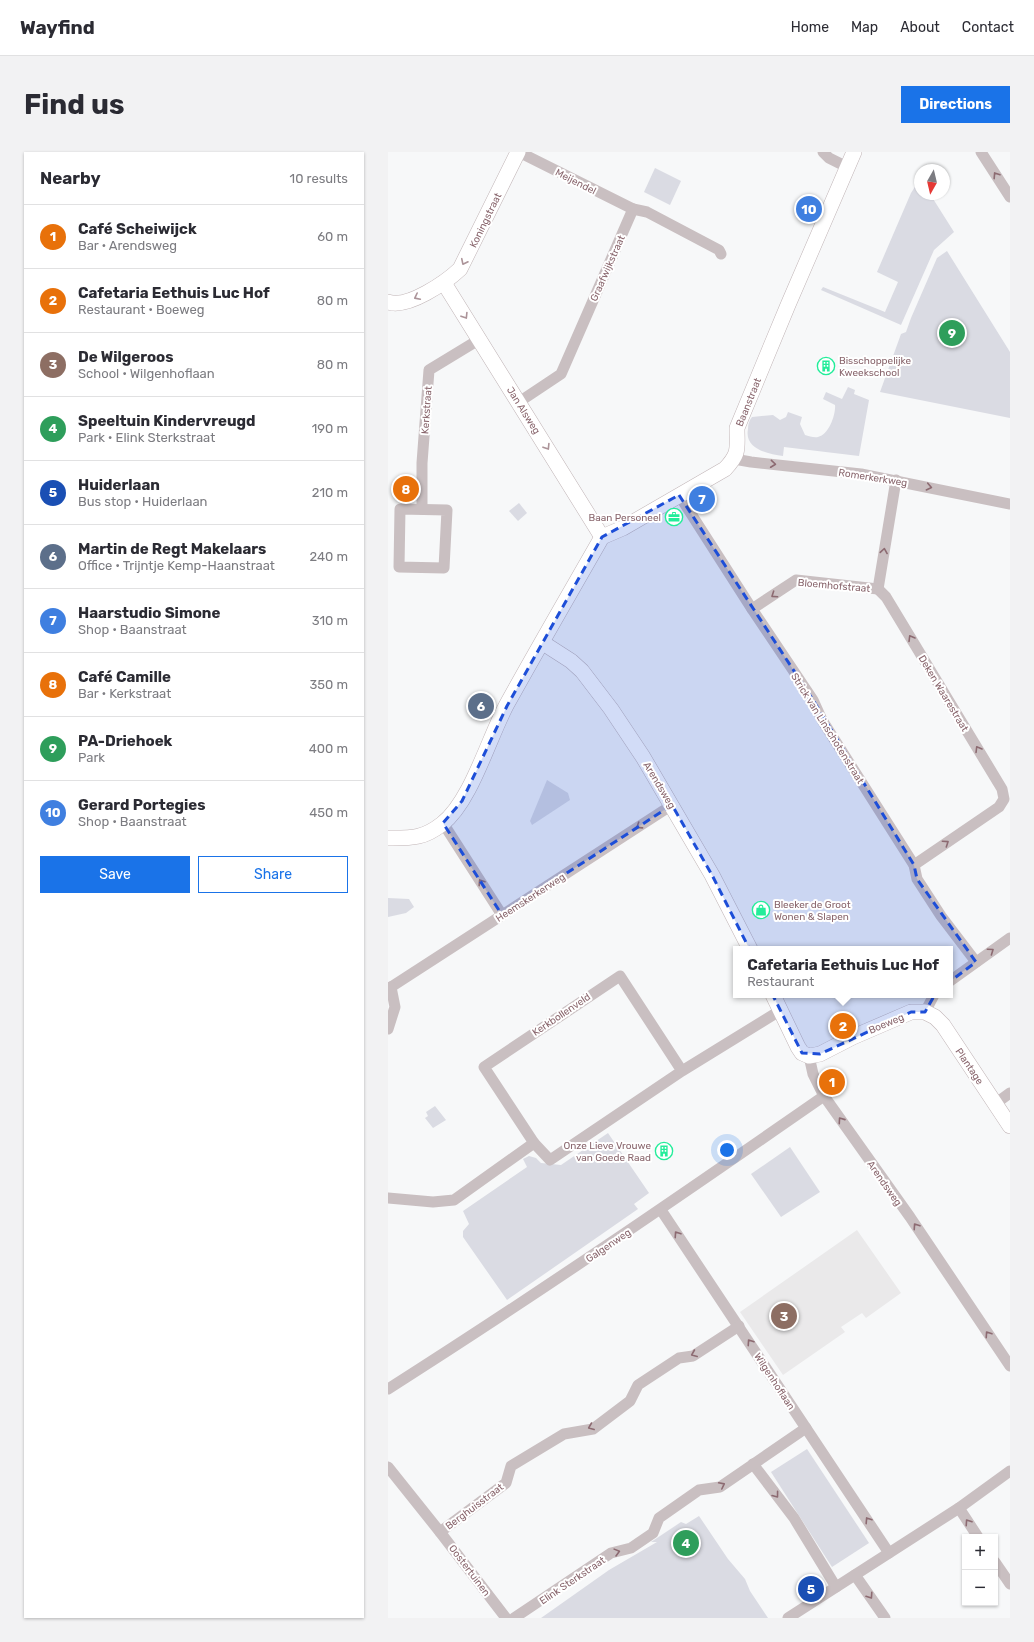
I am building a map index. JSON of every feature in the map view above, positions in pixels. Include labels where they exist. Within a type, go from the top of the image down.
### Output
[{"type":"street","name":"Meijendel","points":[[519,152],[633,209]]},
{"type":"street","name":"Koningstraat","points":[[388,302],[399,304],[408,301],[444,283],[460,270],[519,152]]},
{"type":"street","points":[[823,152],[829,158],[847,167]]},
{"type":"street","name":"Baanstraat","points":[[734,459],[737,447],[737,428],[854,152]]},
{"type":"street","points":[[981,152],[1010,197]]},
{"type":"street","points":[[633,209],[647,212],[719,250],[721,254]]},
{"type":"street","name":"Graafwijkstraat","points":[[519,402],[561,374],[633,209]]},
{"type":"street","name":"Jan Alsweg","points":[[444,283],[602,538]]},
{"type":"street","name":"Kerkstraat","points":[[422,509],[422,463],[429,370],[480,339]]},
{"type":"street","points":[[388,838],[412,838],[421,836],[443,823],[462,801],[507,706],[602,538],[623,528],[725,469],[734,459]]},
{"type":"street","name":"Romerkerkweg","points":[[734,459],[861,474],[1010,504]]},
{"type":"street","points":[[878,590],[896,480]]},
{"type":"street","name":"Strick van Linschotenstraat","points":[[678,495],[813,700],[822,720],[914,865],[917,879],[941,916],[976,962]]},
{"type":"street","points":[[400,509],[422,509],[447,510],[444,568],[399,568],[400,509]]},
{"type":"street","name":"Bloemhofstraat","points":[[752,609],[796,580],[878,590]]},
{"type":"street","name":"Deken Waarestraat","points":[[878,590],[886,597],[1002,789],[1004,799],[999,807],[914,865]]},
{"type":"street","name":"Arendsweg","points":[[543,643],[571,661],[582,671],[615,715],[672,805],[712,875],[748,946]]},
{"type":"street","name":"Heemskerkerweg","points":[[390,988],[672,805]]},
{"type":"street","points":[[443,823],[502,915]]},
{"type":"street","points":[[953,979],[1010,938]]},
{"type":"street","name":"Kerkbollenveld","points":[[682,1072],[620,976],[484,1067],[534,1143],[550,1160],[682,1072],[781,1010]]},
{"type":"street","points":[[388,1029],[395,1007],[390,988]]},
{"type":"street","points":[[775,998],[798,1047],[802,1053],[809,1056]]},
{"type":"street","points":[[925,1012],[932,998]]},
{"type":"street","name":"Boeweg","points":[[809,1056],[820,1054],[853,1037],[911,1012],[925,1012]]},
{"type":"street","name":"Plantage","points":[[925,1012],[936,1017],[943,1025],[1010,1126]]},
{"type":"street","name":"Arendsweg","points":[[809,1056],[813,1074],[824,1096],[910,1217],[1010,1366]]},
{"type":"street","points":[[995,1104],[1010,1093]]},
{"type":"street","name":"Galgenweg","points":[[388,1389],[661,1210],[824,1096]]},
{"type":"street","points":[[388,1198],[433,1202],[454,1200],[534,1143]]},
{"type":"street","name":"Wilgenhoflaan","points":[[661,1210],[889,1553]]},
{"type":"street","name":"Berghuisstraat","points":[[440,1532],[506,1483],[511,1466],[564,1434],[593,1429],[630,1401],[638,1384],[679,1358],[693,1356],[739,1326]]},
{"type":"street","name":"Elink Sterkstraat","points":[[514,1618],[611,1553],[631,1548],[653,1533],[659,1518],[699,1490],[720,1487],[806,1428]]},
{"type":"street","points":[[753,1464],[794,1518],[836,1587]]},
{"type":"street","name":"Oostertuinen","points":[[388,1467],[506,1618]]},
{"type":"street","points":[[788,1618],[959,1508],[1010,1471]]},
{"type":"street","points":[[959,1508],[976,1534]]},
{"type":"street","points":[[998,1566],[1010,1584]]},
{"type":"street","points":[[856,1574],[885,1618]]},
{"type":"highlighted area","points":[[679,495],[813,700],[914,865],[917,879],[976,962],[937,991],[925,1012],[911,1012],[820,1054],[802,1053],[712,875],[672,805],[502,915],[443,823],[462,801],[507,706],[602,537]]},
{"type":"shaded area","points":[[655,168],[681,181],[670,205],[644,192]]},
{"type":"shaded area","points":[[914,188],[914,200],[934,200],[954,232],[934,250],[901,325],[821,290],[823,287],[885,312],[898,282],[877,272]]},
{"type":"shaded area","points":[[947,251],[1010,352],[1010,418],[880,392],[901,334],[906,332],[937,258]]},
{"type":"shaded area","points":[[848,387],[855,390],[854,394],[869,400],[859,456],[784,447],[783,456],[764,452],[753,446],[750,441],[748,436],[748,426],[752,417],[773,415],[780,420],[786,417],[788,412],[802,417],[800,424],[805,435],[818,437],[822,435],[831,424],[835,409],[835,405],[823,399],[826,392],[842,399]]},
{"type":"shaded area","points":[[519,503],[527,513],[518,521],[509,511]]},
{"type":"shaded area","points":[[547,780],[568,793],[570,800],[532,825],[530,821]]},
{"type":"shaded area","points":[[388,898],[409,899],[414,907],[406,913],[388,917]]},
{"type":"shaded area","points":[[435,1106],[446,1120],[433,1128],[425,1118],[428,1116],[426,1112]]},
{"type":"shaded area","points":[[608,1133],[649,1193],[634,1204],[638,1209],[507,1300],[463,1237],[463,1231],[469,1224],[463,1211],[527,1167],[523,1159],[529,1156],[536,1158],[541,1163],[561,1165]]},
{"type":"shaded area","points":[[790,1147],[820,1192],[781,1217],[751,1174]]},
{"type":"shaded area","points":[[857,1230],[901,1293],[866,1318],[862,1313],[841,1327],[845,1332],[783,1375],[740,1312]]},
{"type":"shaded area","points":[[807,1449],[869,1543],[832,1567],[771,1472]]},
{"type":"shaded area","points":[[699,1516],[728,1559],[745,1579],[750,1591],[768,1618],[541,1618],[609,1570],[657,1542],[651,1542],[681,1522],[686,1524]]},
{"type":"place","name":"Gerard Portegies","points":[[809,209]]},
{"type":"place","name":"PA-Driehoek","points":[[952,333]]},
{"type":"place","name":"Bisschoppelijke Kweekschool","points":[[826,366]]},
{"type":"place","name":"Café Camille","points":[[406,489]]},
{"type":"place","name":"Haarstudio Simone","points":[[702,499]]},
{"type":"place","name":"Baan Personeel","points":[[674,517]]},
{"type":"place","name":"Martin de Regt Makelaars","points":[[481,706]]},
{"type":"place","name":"Bleeker de Groot Wonen & Slapen","points":[[761,910]]},
{"type":"place","name":"Cafetaria Eethuis Luc Hof","points":[[843,1026]]},
{"type":"place","name":"Café Scheiwijck","points":[[832,1082]]},
{"type":"place","name":"Onze Lieve Vrouwe van Goede Raad","points":[[664,1151]]},
{"type":"place","name":"De Wilgeroos","points":[[784,1316]]},
{"type":"place","name":"Speeltuin Kindervreugd","points":[[686,1543]]},
{"type":"place","name":"Huiderlaan","points":[[811,1589]]}]
